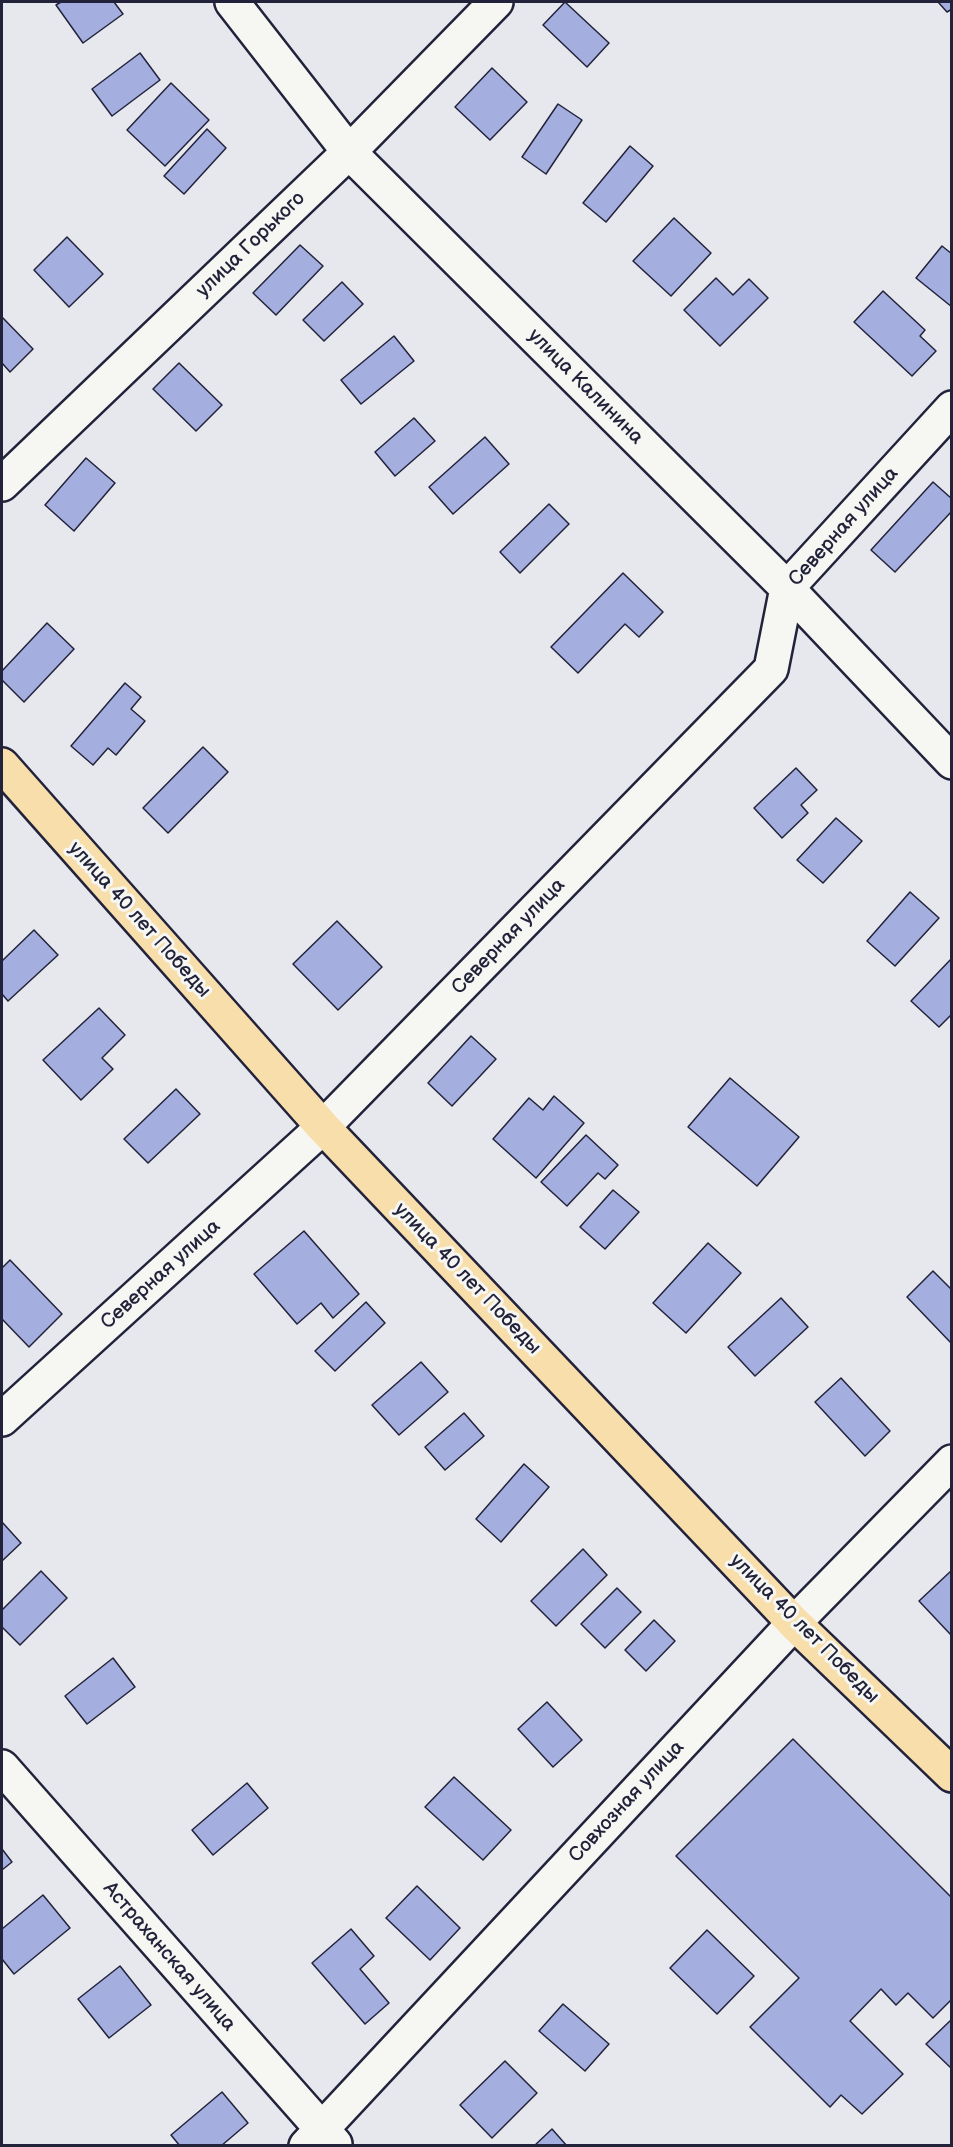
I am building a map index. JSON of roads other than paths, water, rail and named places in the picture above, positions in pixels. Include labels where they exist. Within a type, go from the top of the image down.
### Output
[{"type":"main road","name":"улица 40 лет Победы","points":[[2,765],[323,1127],[794,1623],[951,1775]]},
{"type":"street","name":"улица Калинина","points":[[232,2],[348,152],[788,588],[951,762]]},
{"type":"street","name":"улица Горького","points":[[2,484],[348,152],[496,2]]},
{"type":"street","name":"Северная улица","points":[[2,1419],[323,1127],[771,669],[788,588],[951,408]]},
{"type":"street","name":"Совхозная улица","points":[[321,2140],[794,1623],[951,1462]]},
{"type":"street","name":"Астраханская улица","points":[[2,1767],[321,2140]]}]
